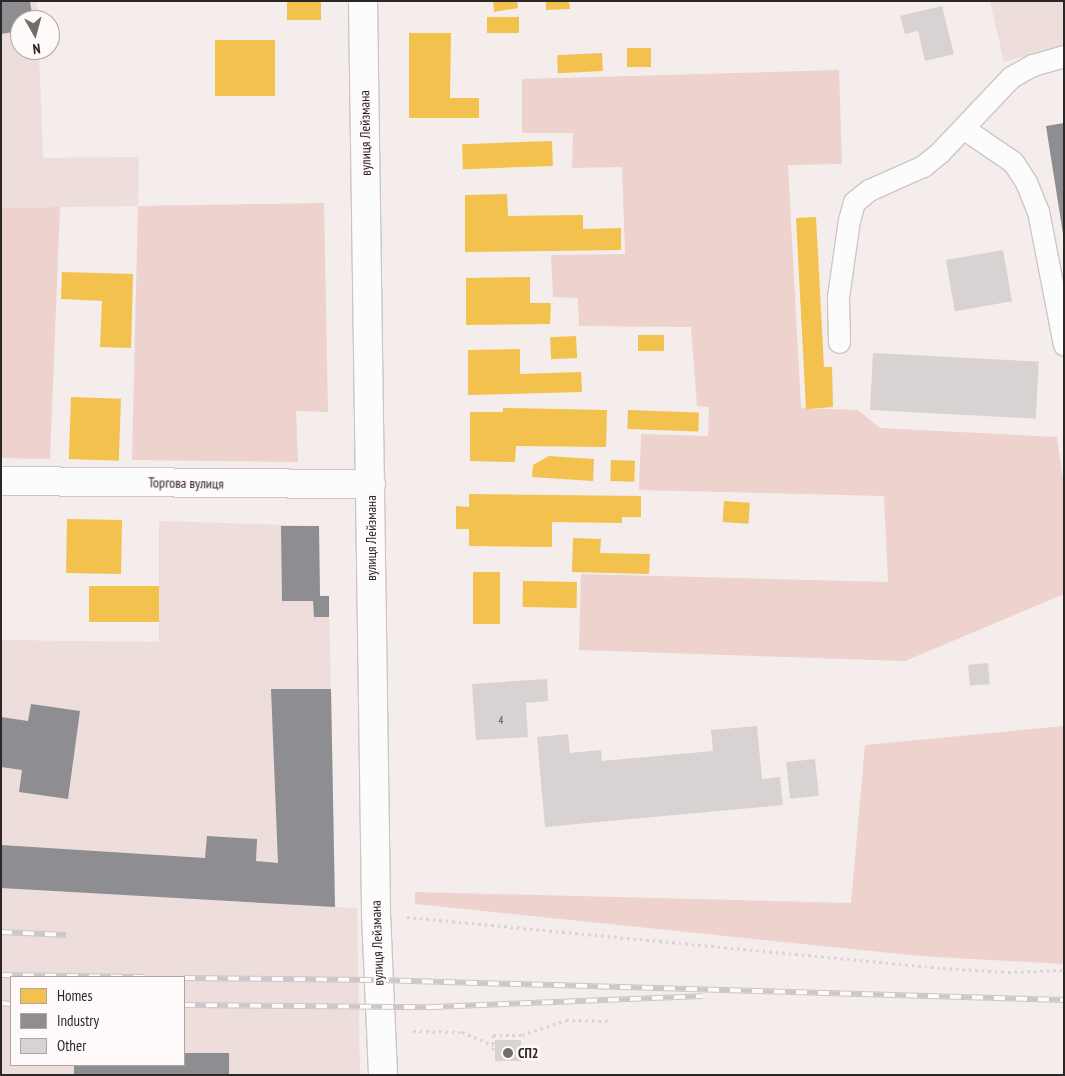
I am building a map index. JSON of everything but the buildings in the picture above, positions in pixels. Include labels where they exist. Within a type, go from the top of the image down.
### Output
[{"type":"street","name":"вулиця Лейзмана","points":[[363,1],[376,914],[382,1075]]},
{"type":"street","name":"Торгова вулиця","points":[[1,481],[371,484]]},
{"type":"lane","points":[[839,342],[838,297],[848,220],[854,202],[869,190],[923,166],[963,128],[1011,77],[1033,65],[1064,56]]},
{"type":"lane","points":[[963,128],[1013,162],[1026,182],[1038,212],[1064,345]]},
{"type":"path","points":[[376,914],[943,968],[1008,972],[1064,970]]},
{"type":"path","points":[[493,1050],[493,1035],[522,1035],[566,1020],[608,1021]]},
{"type":"path","points":[[380,1030],[462,1032],[493,1045]]},
{"type":"shaded area","points":[[1,1],[37,1],[37,10],[10,10],[10,60],[39,60],[43,158],[139,157],[138,206],[1,208]]},
{"type":"shaded area","points":[[990,1],[1064,1],[1064,46],[1004,62]]},
{"type":"shaded area","points":[[839,70],[842,164],[788,165],[801,408],[858,410],[880,428],[1057,437],[1064,486],[1064,594],[905,661],[579,650],[581,574],[888,582],[884,496],[639,490],[641,434],[708,436],[709,407],[697,406],[691,327],[579,326],[578,298],[553,297],[551,255],[625,254],[622,167],[572,168],[573,133],[522,133],[522,79]]},
{"type":"shaded area","points":[[324,203],[328,412],[296,411],[298,462],[132,460],[138,206]]},
{"type":"shaded area","points":[[60,207],[50,459],[1,458],[1,208]]},
{"type":"shaded area","points":[[159,521],[319,526],[320,595],[329,596],[335,907],[357,908],[360,1075],[1,1075],[1,640],[159,642]]},
{"type":"shaded area","points":[[1064,726],[1064,964],[920,956],[415,904],[415,892],[851,903],[865,745]]},
{"type":"railway","points":[[1,932],[66,935]]},
{"type":"railway","points":[[1,975],[72,976]]},
{"type":"railway","points":[[185,978],[378,980],[1064,1000]]},
{"type":"railway","points":[[185,1005],[432,1007],[703,996]]},
{"type":"railway","points":[[1,1003],[10,1004]]},
{"type":"place","name":"СП2","points":[[508,1053]]}]
